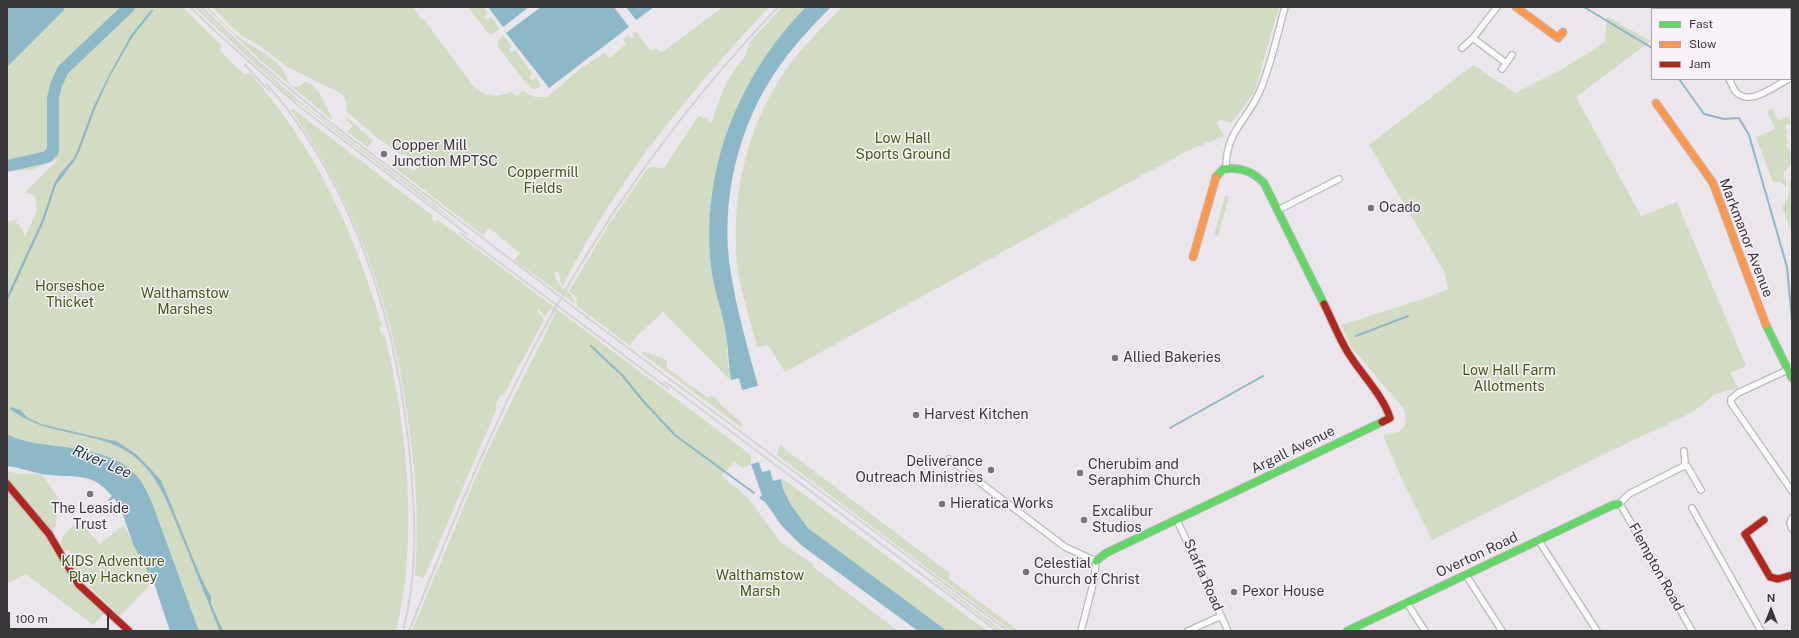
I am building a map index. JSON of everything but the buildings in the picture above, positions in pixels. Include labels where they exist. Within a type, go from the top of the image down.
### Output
[{"type":"street","points":[[1226,168],[1227,152],[1235,131],[1261,89],[1285,7]]},
{"type":"street","points":[[1462,48],[1473,38],[1497,7]]},
{"type":"street","points":[[1516,7],[1558,38],[1563,32]]},
{"type":"street","points":[[1473,38],[1506,63]]},
{"type":"street","points":[[1502,69],[1512,55]]},
{"type":"street","points":[[1730,80],[1736,92],[1744,97],[1754,97],[1786,80]]},
{"type":"street","name":"Markmanor Avenue","points":[[1656,103],[1713,183],[1753,294],[1790,369],[1792,378]]},
{"type":"street","points":[[1193,257],[1214,181],[1218,174],[1226,168],[1244,170],[1258,176],[1278,210],[1339,179]]},
{"type":"street","name":"Argall Avenue","points":[[1096,561],[1106,553],[1390,418],[1386,405],[1369,384],[1347,351],[1278,210]]},
{"type":"street","points":[[1790,369],[1738,393],[1733,396],[1731,404],[1792,491]]},
{"type":"street","points":[[1684,451],[1684,466]]},
{"type":"street","points":[[949,459],[1065,547],[1096,561],[1094,580],[1081,631]]},
{"type":"street","points":[[1684,466],[1687,466],[1701,490]]},
{"type":"street","points":[[1618,504],[1629,494],[1684,466]]},
{"type":"street","points":[[7,484],[49,534],[79,585],[129,631]]},
{"type":"street","name":"Overton Road","points":[[1347,631],[1613,505],[1618,504]]},
{"type":"street","name":"Flempton Road","points":[[1618,504],[1623,509],[1692,631]]},
{"type":"street","points":[[1692,508],[1761,631]]},
{"type":"street","points":[[1792,518],[1790,523],[1792,529]]},
{"type":"street","name":"Staffa Road","points":[[1177,520],[1228,631]]},
{"type":"street","points":[[1764,520],[1745,534],[1770,577],[1778,579],[1792,575]]},
{"type":"street","points":[[1539,541],[1597,631]]},
{"type":"street","points":[[1466,575],[1502,631]]},
{"type":"street","points":[[1407,603],[1425,631]]},
{"type":"street","points":[[1188,631],[1221,616]]},
{"type":"green space","name":"Walthamstow Marshes","points":[[7,7],[183,7],[222,46],[219,50],[245,75],[249,72],[273,101],[313,160],[345,223],[371,290],[382,326],[379,327],[382,336],[385,335],[393,370],[404,445],[408,521],[407,559],[403,596],[396,631],[199,631],[151,499],[140,479],[128,468],[118,462],[96,453],[27,441],[7,434],[7,278],[37,210],[35,196],[25,192],[60,158],[31,170],[7,171]]},
{"type":"green space","points":[[194,7],[198,7],[282,86],[313,112],[434,204],[461,227],[291,97]]},
{"type":"green space","points":[[205,7],[208,7],[235,34],[280,66],[289,83],[295,87],[299,87],[304,82],[314,87],[318,91],[332,117],[331,119],[259,59]]},
{"type":"green space","name":"Coppermill Fields","points":[[212,7],[413,7],[422,20],[424,19],[472,85],[477,89],[494,96],[510,92],[518,96],[522,91],[535,97],[547,97],[579,70],[604,53],[610,58],[626,44],[623,39],[628,35],[632,39],[634,36],[632,34],[634,32],[637,33],[648,48],[652,51],[656,48],[661,53],[723,7],[769,7],[683,105],[630,174],[606,210],[563,286],[560,282],[559,272],[555,272],[558,282],[571,295],[575,304],[514,260],[520,253],[489,228],[483,235],[394,167],[399,161],[414,171],[419,166],[409,156],[403,154],[401,155],[380,140],[347,112],[345,97],[339,92],[287,67],[263,48],[241,35]]},
{"type":"green space","points":[[468,7],[483,7],[488,13],[484,17],[487,20],[491,17],[500,29],[492,34],[488,33]]},
{"type":"green space","points":[[782,7],[806,7],[784,31],[765,57],[735,112],[717,171],[712,203],[712,274],[726,333],[730,380],[663,312],[637,336],[630,346],[577,306],[576,297],[569,291],[608,226],[649,167],[664,168],[699,116],[712,122],[725,86],[747,52],[749,43]]},
{"type":"green space","name":"Low Hall Sports Ground","points":[[842,7],[1279,7],[1254,93],[1231,123],[1222,120],[1216,122],[1224,136],[1194,148],[1144,174],[785,372],[768,345],[757,347],[744,299],[738,271],[736,244],[736,217],[739,189],[753,135],[763,109],[776,85],[803,48]]},
{"type":"green space","name":"Low Hall Farm Allotments","points":[[1607,17],[1651,41],[1576,97],[1641,216],[1677,202],[1746,366],[1730,373],[1738,388],[1715,394],[1693,412],[1596,458],[1432,540],[1403,482],[1383,435],[1395,433],[1402,429],[1406,421],[1404,409],[1352,348],[1341,325],[1426,298],[1448,289],[1444,271],[1369,145],[1473,65],[1515,93],[1559,71],[1605,42]]},
{"type":"green space","points":[[503,35],[512,46],[509,49],[512,53],[515,50],[533,74],[529,76],[532,80],[536,78],[541,86],[536,89],[530,88],[498,47],[498,41]]},
{"type":"green space","name":"Walthamstow Marsh","points":[[293,109],[433,216],[431,219],[435,222],[438,220],[751,455],[751,464],[743,468],[735,462],[721,475],[749,499],[780,542],[813,564],[813,567],[898,631],[412,631],[481,465],[556,312],[550,309],[545,317],[539,309],[537,311],[544,320],[503,396],[500,395],[495,407],[497,408],[424,578],[415,575],[417,522],[412,451],[404,390],[395,348],[371,264],[355,224],[315,147],[291,110]]},
{"type":"green space","points":[[1773,109],[1778,121],[1788,117],[1791,123],[1785,126],[1788,133],[1785,135],[1789,143],[1785,144],[1792,154],[1792,163],[1783,173],[1787,185],[1785,186],[1781,182],[1773,182],[1756,137],[1775,129],[1767,111]]},
{"type":"green space","points":[[347,117],[373,140],[368,147],[347,132],[353,126],[346,119]]},
{"type":"green space","points":[[1792,180],[1792,233],[1782,207],[1789,195],[1790,181]]},
{"type":"green space","points":[[1225,196],[1229,197],[1218,236],[1214,235]]},
{"type":"green space","points":[[18,219],[16,224],[20,225],[25,237],[7,276],[7,222]]},
{"type":"green space","points":[[642,351],[667,360],[667,368],[707,397],[714,396],[722,406],[742,423],[742,428],[641,353]]},
{"type":"green space","points":[[780,444],[951,574],[948,578],[1019,631],[1011,631],[777,455]]},
{"type":"green space","points":[[7,471],[20,474],[41,474],[58,497],[56,525],[52,534],[7,479]]},
{"type":"green space","points":[[782,478],[987,631],[947,631],[815,534],[796,514],[783,489]]},
{"type":"green space","points":[[7,488],[36,521],[62,558],[106,612],[93,625],[26,574],[7,584]]},
{"type":"green space","name":"KIDS Adventure Play Hackney","points":[[79,521],[100,544],[124,525],[153,582],[120,616],[77,575],[70,562],[73,556],[68,550],[65,551],[60,544],[64,534]]},
{"type":"green space","points":[[933,578],[1003,631],[1000,631],[932,579]]},
{"type":"water","points":[[7,7],[64,7],[64,10],[7,67]]},
{"type":"water","points":[[488,7],[529,7],[503,27]]},
{"type":"water","points":[[541,7],[614,7],[629,27],[549,88],[506,33]]},
{"type":"water","points":[[626,7],[654,7],[636,20]]},
{"type":"water","points":[[806,7],[831,7],[811,27],[793,49],[766,87],[753,112],[743,137],[735,164],[730,191],[728,247],[733,288],[758,386],[742,390],[739,378],[731,380],[725,328],[713,279],[710,241],[711,204],[717,167],[727,132],[742,98],[760,65],[781,35]]},
{"type":"water","points":[[152,9],[153,11],[133,36],[109,78],[75,160],[56,185],[44,221],[7,302],[7,296],[42,220],[54,184],[59,175],[73,159],[93,108],[131,35]]},
{"type":"water","points":[[11,407],[20,410],[28,418],[41,424],[116,441],[136,454],[161,480],[199,573],[211,595],[211,604],[223,631],[220,631],[218,627],[165,497],[149,471],[139,460],[110,443],[46,427],[22,417],[10,409]]},
{"type":"water","name":"River Lee","points":[[7,434],[27,441],[96,453],[118,462],[137,476],[145,487],[151,500],[199,631],[170,631],[154,583],[133,544],[121,509],[114,498],[109,502],[108,500],[112,496],[105,488],[98,483],[84,478],[45,474],[7,466]]},
{"type":"water","points":[[759,462],[762,472],[770,470],[773,481],[781,479],[783,489],[791,505],[808,528],[947,631],[918,631],[801,545],[782,526],[765,502],[759,498],[762,495],[751,464]]},
{"type":"waterway","points":[[7,166],[47,157],[53,151],[53,98],[56,85],[63,70],[129,7]]},
{"type":"waterway","points":[[1584,7],[1651,47]]},
{"type":"waterway","points":[[1680,80],[1704,114],[1724,119],[1739,118],[1749,135],[1787,267],[1792,321]]},
{"type":"waterway","points":[[1356,336],[1408,316]]},
{"type":"waterway","points":[[591,346],[622,375],[644,402],[675,435],[754,493]]},
{"type":"waterway","points":[[1170,428],[1263,376]]},
{"type":"railway","points":[[190,7],[301,108],[467,234]]},
{"type":"railway","points":[[201,7],[258,62],[327,120],[588,318],[1008,631]]},
{"type":"railway","points":[[409,631],[496,424],[537,342],[566,290],[596,240],[629,190],[663,143],[699,96],[778,7]]},
{"type":"railway","points":[[245,65],[269,91]]},
{"type":"railway","points":[[267,84],[299,125],[326,169],[350,216],[369,265],[385,315],[397,366],[405,418],[413,489],[413,571],[408,611],[403,631]]},
{"type":"railway","points":[[460,233],[669,389]]},
{"type":"railway","points":[[665,382],[997,631]]},
{"type":"traffic: fast","points":[[1216,177],[1223,169],[1241,169],[1255,175],[1264,183],[1324,304]]},
{"type":"traffic: fast","points":[[1766,325],[1792,378]]},
{"type":"traffic: fast","points":[[1096,561],[1106,553],[1382,422]]},
{"type":"traffic: fast","points":[[1347,631],[1613,505],[1619,504]]},
{"type":"traffic: slow","points":[[1516,7],[1558,38],[1563,32]]},
{"type":"traffic: slow","points":[[1656,103],[1713,183],[1766,325]]},
{"type":"traffic: slow","points":[[1193,257],[1216,177]]},
{"type":"traffic: jam","points":[[1324,304],[1347,351],[1377,392],[1387,409],[1390,418],[1382,422]]},
{"type":"traffic: jam","points":[[7,484],[49,534],[79,585],[129,631]]},
{"type":"traffic: jam","points":[[1764,520],[1745,534],[1770,577],[1778,579],[1792,575]]},
{"type":"place","name":"Copper Mill Junction MPTSC","points":[[384,154]]},
{"type":"place","name":"Ocado","points":[[1371,208]]},
{"type":"place","name":"Allied Bakeries","points":[[1115,358]]},
{"type":"place","name":"Harvest Kitchen","points":[[916,415]]},
{"type":"place","name":"Deliverance Outreach Ministries","points":[[991,470]]},
{"type":"place","name":"Cherubim and Seraphim Church","points":[[1080,473]]},
{"type":"place","name":"The Leaside Trust","points":[[90,494]]},
{"type":"place","name":"Hieratica Works","points":[[942,504]]},
{"type":"place","name":"Excalibur Studios","points":[[1084,520]]},
{"type":"place","name":"Celestial Church of Christ","points":[[1026,572]]},
{"type":"place","name":"Pexor House","points":[[1234,592]]},
{"type":"park label","name":"Horseshoe Thicket","points":[[70,296]]}]
